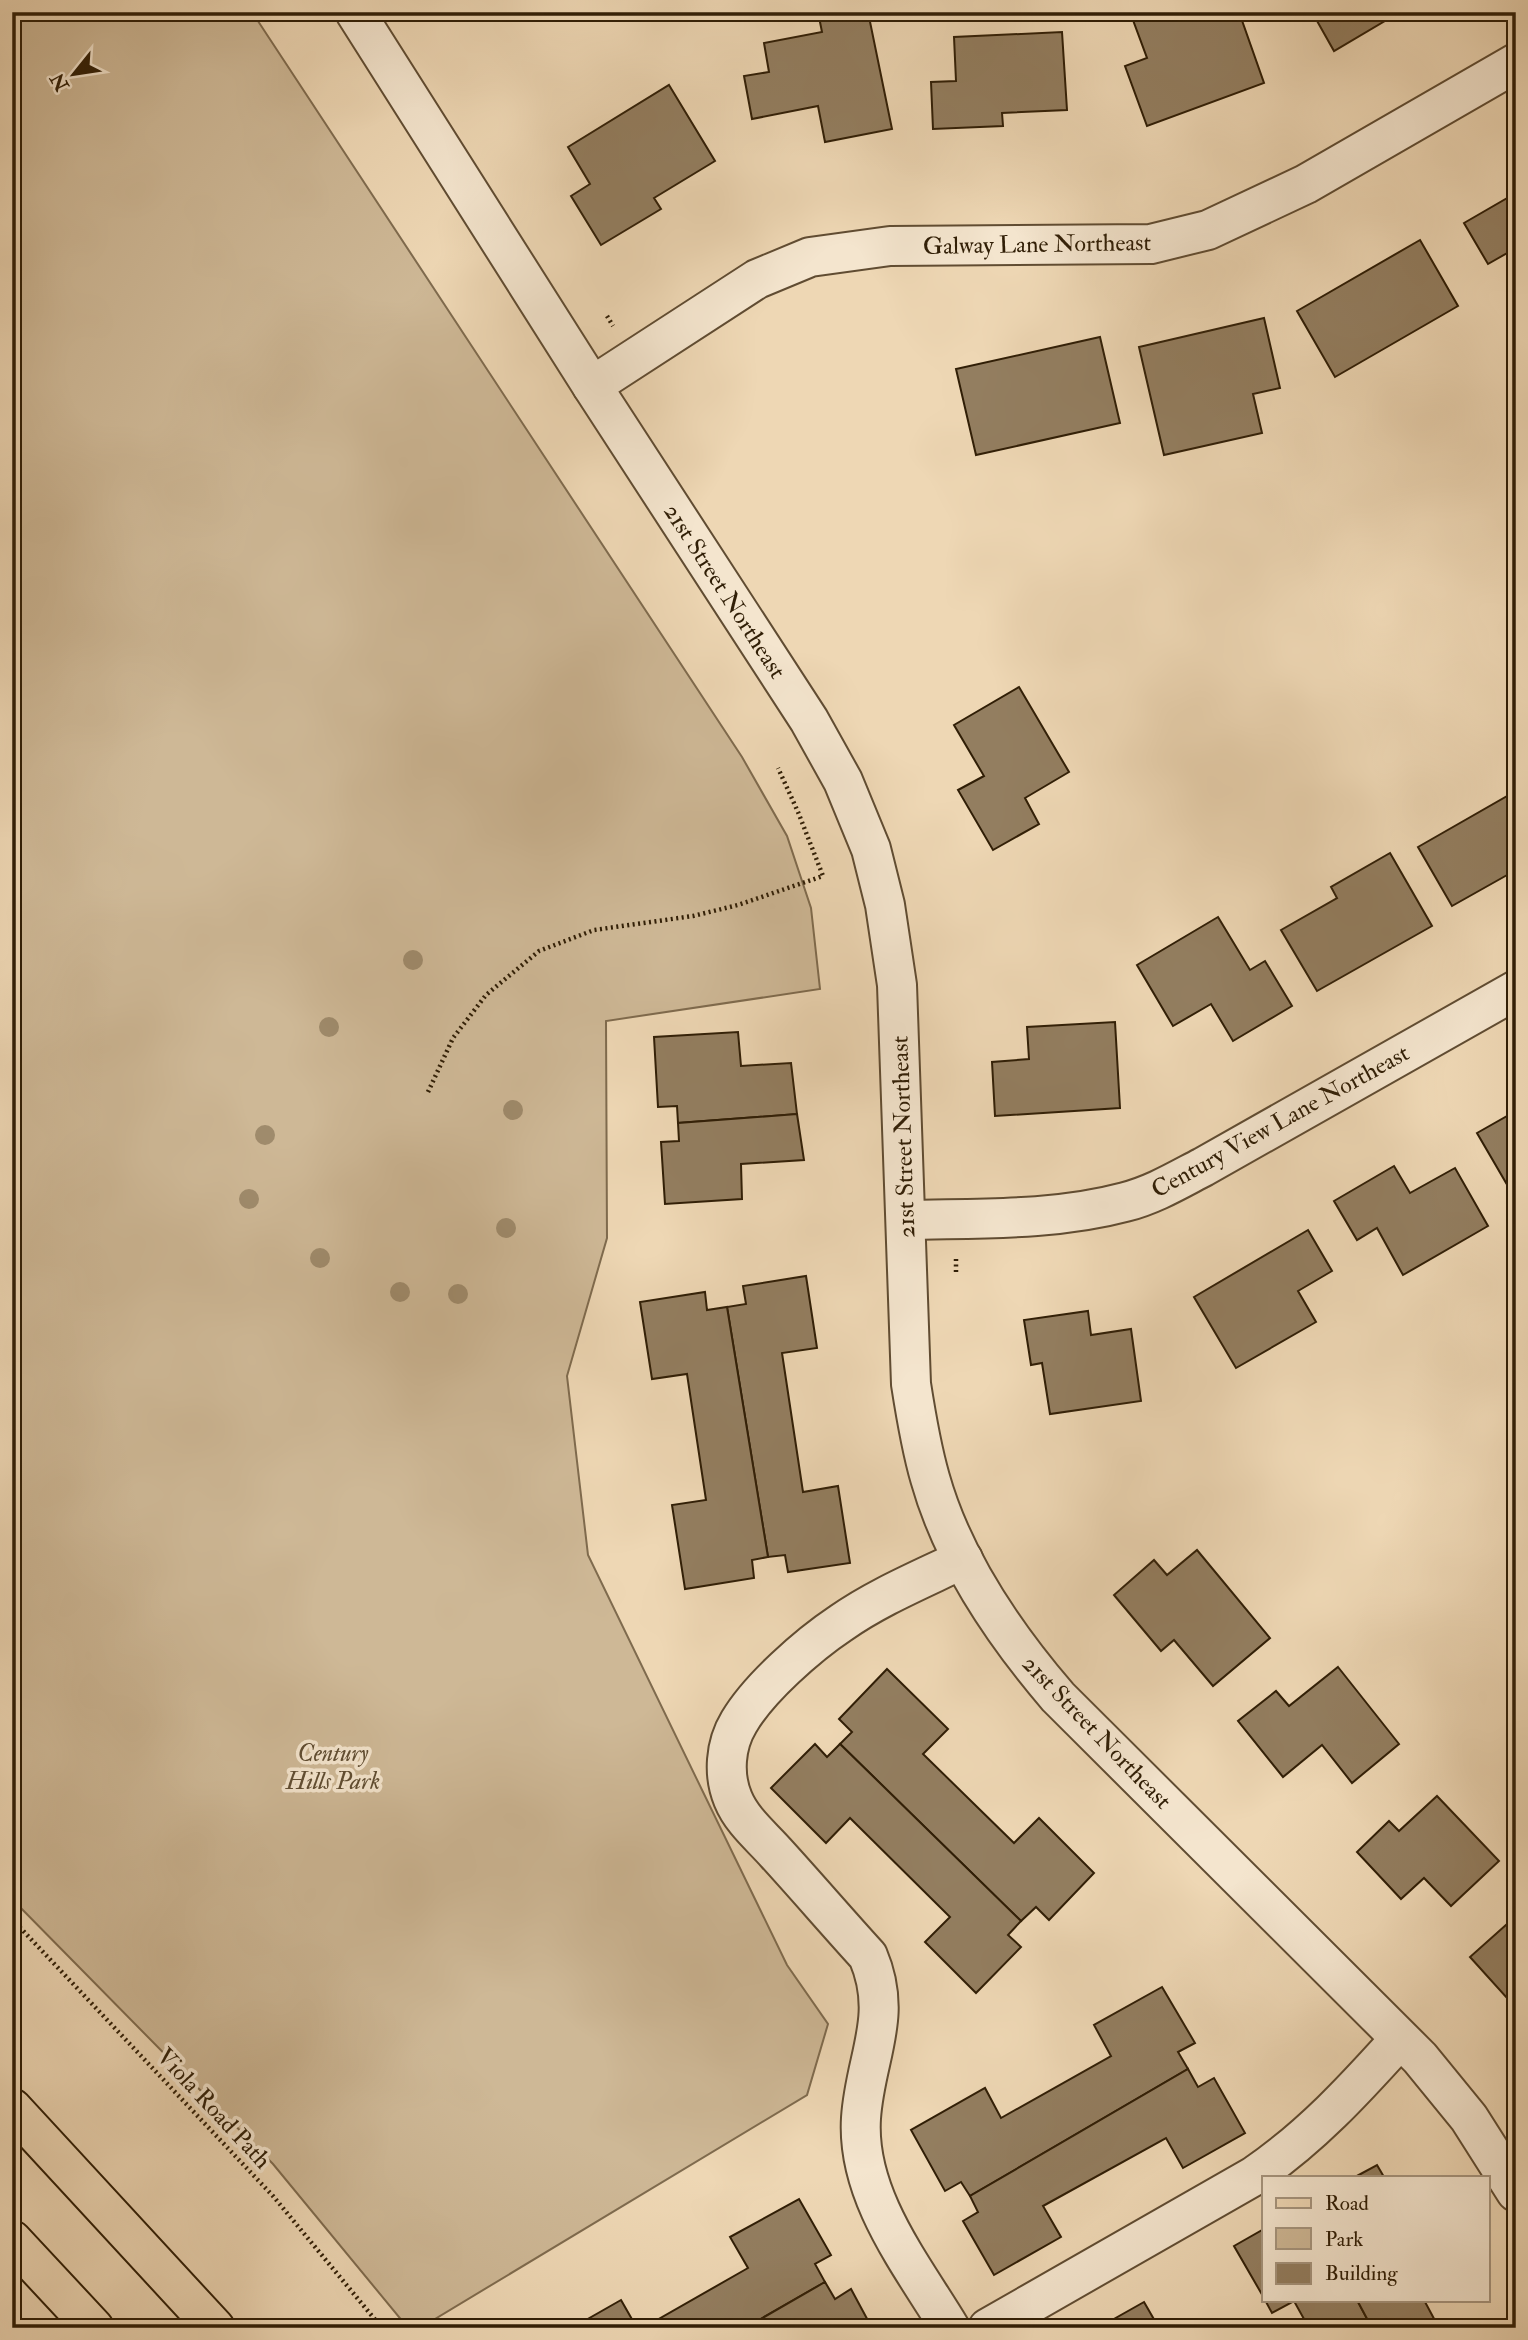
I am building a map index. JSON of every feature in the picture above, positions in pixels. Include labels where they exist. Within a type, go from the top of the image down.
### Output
[{"type":"main road","points":[[12,2108],[215,2328]]},
{"type":"main road","points":[[12,2240],[94,2328]]},
{"type":"street","name":"21st Street Northeast","points":[[355,12],[808,720],[843,781],[871,849],[885,905],[897,985],[911,1384],[918,1431],[944,1520],[984,1599],[1027,1661],[1058,1697],[1446,2088],[1516,2192]]},
{"type":"street","name":"Galway Lane Northeast","points":[[592,386],[757,279],[810,257],[890,246],[1151,244],[1208,230],[1306,184],[1516,63]]},
{"type":"street","name":"Century View Lane Northeast","points":[[906,1220],[1037,1215],[1097,1209],[1152,1193],[1203,1167],[1516,990]]},
{"type":"street","points":[[950,2328],[890,2229],[870,2182],[864,2157],[861,2120],[869,2064],[877,2038],[880,1999],[877,1977],[868,1956],[749,1825],[733,1801],[727,1778],[727,1755],[738,1723],[771,1682],[809,1646],[862,1610],[963,1559]]},
{"type":"street","points":[[988,2328],[1243,2183],[1275,2162],[1345,2101],[1400,2039]]},
{"type":"path","points":[[428,1092],[453,1038],[486,995],[539,951],[594,930],[693,916],[738,905],[823,876],[778,768]]},
{"type":"path","name":"Viola Road Path","points":[[12,1919],[273,2196],[382,2328]]},
{"type":"green space","name":"Century Hills Park","points":[[12,12],[252,12],[742,757],[787,836],[811,908],[820,989],[606,1021],[607,1238],[567,1376],[588,1555],[787,1965],[828,2024],[807,2095],[420,2328],[408,2328],[273,2164],[12,1899]]},
{"type":"building","points":[[818,12],[868,12],[892,129],[825,142],[818,106],[752,119],[744,76],[769,72],[764,43],[822,32]]},
{"type":"building","points":[[1130,12],[1239,12],[1264,83],[1147,126],[1125,66],[1147,58]]},
{"type":"building","points":[[1312,12],[1400,12],[1334,51]]},
{"type":"building","points":[[1062,32],[1067,110],[1002,113],[1003,126],[933,129],[931,82],[956,81],[954,37]]},
{"type":"building","points":[[669,85],[715,161],[654,198],[661,209],[601,245],[571,196],[590,184],[568,147]]},
{"type":"building","points":[[1516,193],[1516,248],[1488,264],[1464,223]]},
{"type":"building","points":[[1420,240],[1458,306],[1335,377],[1297,311]]},
{"type":"building","points":[[1264,318],[1280,388],[1253,394],[1262,433],[1164,455],[1139,347]]},
{"type":"building","points":[[1100,337],[1120,423],[976,455],[956,369]]},
{"type":"building","points":[[1019,687],[1069,772],[1025,798],[1039,824],[993,850],[958,790],[984,776],[954,725]]},
{"type":"building","points":[[1516,791],[1516,870],[1452,906],[1418,847]]},
{"type":"building","points":[[1390,853],[1432,926],[1317,991],[1281,930],[1337,898],[1331,887]]},
{"type":"building","points":[[1218,917],[1250,970],[1265,961],[1292,1006],[1233,1041],[1211,1004],[1173,1026],[1137,965]]},
{"type":"building","points":[[1115,1022],[1120,1108],[995,1116],[992,1062],[1029,1059],[1027,1027]]},
{"type":"building","points":[[738,1032],[741,1066],[791,1063],[797,1114],[678,1123],[677,1106],[658,1107],[654,1037]]},
{"type":"building","points":[[1516,1111],[1516,1200],[1477,1133]]},
{"type":"building","points":[[797,1114],[804,1160],[741,1164],[742,1199],[665,1204],[661,1142],[679,1141],[678,1123]]},
{"type":"building","points":[[1394,1166],[1410,1193],[1455,1168],[1488,1226],[1403,1275],[1377,1228],[1357,1240],[1334,1201]]},
{"type":"building","points":[[1308,1230],[1332,1271],[1298,1291],[1316,1322],[1236,1368],[1194,1297]]},
{"type":"building","points":[[806,1276],[817,1348],[782,1353],[803,1492],[838,1486],[850,1563],[788,1572],[785,1555],[768,1557],[727,1307],[746,1304],[743,1286]]},
{"type":"building","points":[[705,1292],[707,1310],[727,1307],[768,1557],[752,1560],[754,1578],[685,1589],[672,1505],[706,1500],[687,1374],[652,1379],[640,1302]]},
{"type":"building","points":[[1088,1311],[1091,1335],[1131,1329],[1141,1401],[1050,1414],[1042,1363],[1031,1365],[1024,1320]]},
{"type":"building","points":[[1197,1550],[1270,1638],[1213,1686],[1174,1640],[1161,1651],[1114,1595],[1154,1560],[1167,1575]]},
{"type":"building","points":[[1338,1667],[1399,1744],[1352,1783],[1322,1745],[1283,1777],[1238,1721],[1276,1691],[1289,1706]]},
{"type":"building","points":[[887,1669],[948,1729],[923,1754],[1014,1843],[1039,1818],[1094,1873],[1049,1920],[1036,1907],[1021,1921],[840,1744],[852,1732],[839,1719]]},
{"type":"building","points":[[815,1744],[827,1757],[840,1744],[1021,1921],[1008,1935],[1021,1947],[976,1993],[925,1942],[950,1917],[850,1818],[826,1843],[771,1788]]},
{"type":"building","points":[[1437,1796],[1499,1861],[1451,1906],[1424,1878],[1401,1899],[1357,1852],[1389,1821],[1399,1831]]},
{"type":"building","points":[[1516,1916],[1516,2008],[1470,1957]]},
{"type":"building","points":[[1162,1987],[1195,2043],[1178,2052],[1188,2069],[970,2196],[961,2182],[945,2191],[911,2130],[985,2088],[1001,2118],[1111,2056],[1094,2025]]},
{"type":"building","points":[[1188,2069],[1198,2087],[1214,2078],[1245,2133],[1183,2168],[1166,2138],[1043,2206],[1061,2237],[994,2275],[963,2221],[978,2212],[970,2196]]},
{"type":"building","points":[[1377,2165],[1383,2176],[1357,2176]]},
{"type":"building","points":[[799,2199],[831,2255],[815,2264],[825,2282],[745,2328],[643,2328],[748,2268],[730,2237]]},
{"type":"building","points":[[1262,2230],[1262,2295],[1234,2246]]},
{"type":"building","points":[[825,2282],[835,2299],[851,2289],[872,2328],[745,2328]]},
{"type":"building","points":[[621,2300],[637,2328],[572,2328]]},
{"type":"building","points":[[1144,2302],[1159,2328],[1098,2328]]},
{"type":"building","points":[[1266,2302],[1292,2302],[1272,2313]]},
{"type":"building","points":[[1295,2302],[1358,2302],[1372,2328],[1309,2328]]},
{"type":"building","points":[[1358,2302],[1425,2302],[1439,2328],[1372,2328]]}]
